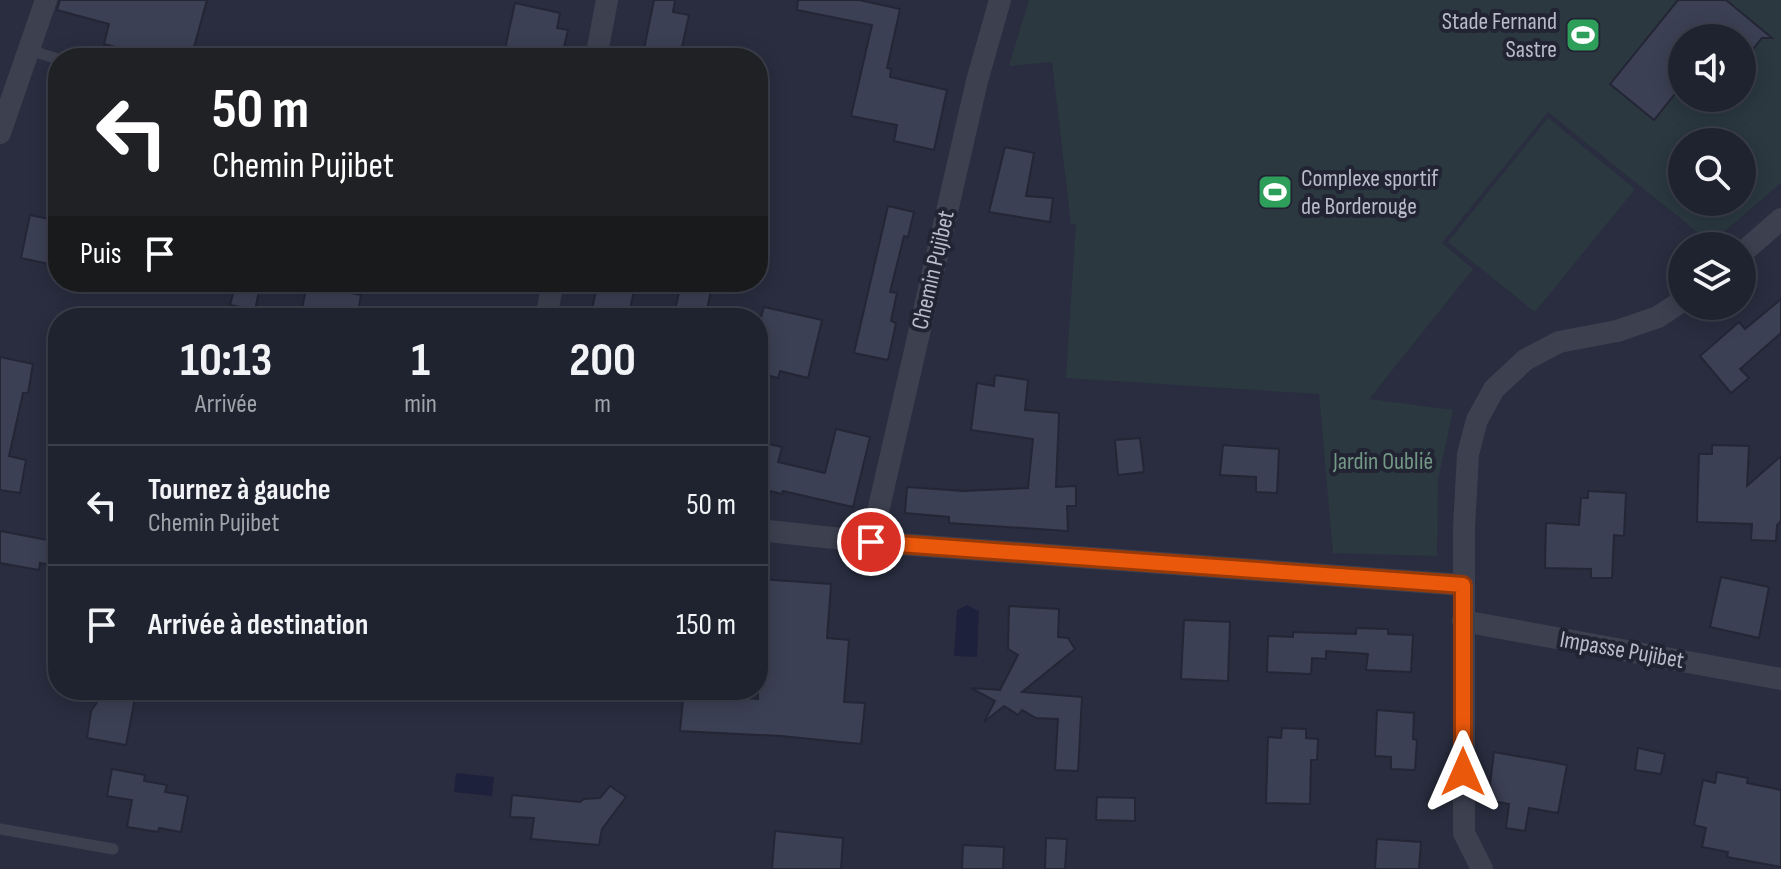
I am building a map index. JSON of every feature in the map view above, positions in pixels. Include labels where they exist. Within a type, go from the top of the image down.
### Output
[{"type":"street","points":[[0,133],[46,0]]},
{"type":"street","points":[[598,48],[607,0]]},
{"type":"street","name":"Chemin Pujibet","points":[[871,542],[977,81],[1000,0]]},
{"type":"street","points":[[1756,241],[1781,219]]},
{"type":"street","points":[[1482,869],[1464,833],[1463,585],[1468,454],[1477,420],[1494,389],[1525,360],[1559,342],[1617,331],[1658,317],[1668,310]]},
{"type":"street","points":[[768,531],[871,542],[1463,585]]},
{"type":"street","name":"Impasse Pujibet","points":[[1463,621],[1781,679]]},
{"type":"lane","points":[[29,50],[48,56]]},
{"type":"lane","points":[[0,829],[113,849]]},
{"type":"green space","name":"Complexe sportif de Borderouge","points":[[1029,0],[1781,0],[1781,183],[1756,204],[1756,128],[1668,128],[1668,208],[1548,112],[1442,243],[1473,269],[1369,399],[1453,410],[1438,480],[1437,556],[1333,553],[1319,394],[1066,378],[1076,224],[1071,224],[1052,62],[1009,66]]},
{"type":"green space","points":[[1548,118],[1635,189],[1535,312],[1448,242]]},
{"type":"green space","name":"Complexe sportif de Borderouge","points":[[1677,216],[1742,216],[1724,232],[1697,232]]},
{"type":"water","points":[[967,605],[979,611],[977,657],[954,656],[957,610]]},
{"type":"water","points":[[456,773],[494,777],[492,796],[454,792]]},
{"type":"building","points":[[60,0],[207,0],[194,48],[119,48],[104,44],[109,24],[57,10]]},
{"type":"building","points":[[654,0],[675,0],[673,12],[689,15],[682,48],[644,48]]},
{"type":"building","points":[[798,0],[859,0],[900,9],[887,68],[891,69],[890,77],[947,90],[934,150],[894,141],[897,125],[851,116],[872,25],[797,10]]},
{"type":"building","points":[[1678,0],[1726,0],[1755,24],[1668,24],[1668,102],[1654,120],[1610,84]]},
{"type":"building","points":[[515,3],[560,13],[557,28],[568,30],[564,48],[505,48]]},
{"type":"building","points":[[1756,25],[1772,38],[1762,38],[1756,46]]},
{"type":"building","points":[[1005,147],[1034,153],[1026,196],[1053,198],[1050,222],[989,212]]},
{"type":"building","points":[[888,206],[914,212],[908,237],[904,236],[890,292],[897,293],[891,321],[896,323],[888,360],[854,353]]},
{"type":"building","points":[[30,215],[48,219],[48,264],[21,258]]},
{"type":"building","points":[[233,292],[259,292],[255,308],[230,305]]},
{"type":"building","points":[[305,292],[361,295],[359,308],[302,308]]},
{"type":"building","points":[[596,292],[634,292],[630,308],[592,308]]},
{"type":"building","points":[[679,292],[711,292],[707,308],[675,308]]},
{"type":"building","points":[[1781,299],[1781,333],[1740,369],[1749,378],[1731,393],[1700,356],[1739,322],[1745,329]]},
{"type":"building","points":[[764,307],[822,320],[808,378],[780,371],[778,378],[768,376],[768,308]]},
{"type":"building","points":[[0,357],[33,364],[28,393],[23,393],[9,456],[26,460],[20,493],[0,490]]},
{"type":"building","points":[[995,375],[1028,380],[1025,410],[1059,413],[1056,487],[1076,486],[1076,506],[1067,506],[1068,531],[949,523],[949,517],[905,513],[907,487],[964,491],[1028,488],[1033,439],[971,430],[977,383],[994,386]]},
{"type":"building","points":[[836,429],[870,437],[853,507],[783,491],[782,494],[770,491],[768,499],[768,444],[782,447],[778,462],[825,473]]},
{"type":"building","points":[[1140,438],[1144,472],[1118,475],[1115,440]]},
{"type":"building","points":[[1223,445],[1279,449],[1277,493],[1256,492],[1256,477],[1220,475]]},
{"type":"building","points":[[1712,445],[1749,446],[1747,486],[1781,456],[1781,521],[1777,525],[1776,541],[1751,540],[1752,524],[1697,522],[1699,454],[1712,454]]},
{"type":"building","points":[[1588,491],[1626,493],[1624,536],[1614,535],[1612,578],[1591,578],[1591,569],[1545,568],[1546,523],[1579,525],[1581,498],[1588,498]]},
{"type":"building","points":[[0,531],[48,540],[48,564],[40,563],[39,570],[0,563]]},
{"type":"building","points":[[1721,577],[1769,587],[1759,638],[1710,627]]},
{"type":"building","points":[[768,580],[831,584],[827,638],[849,640],[844,702],[865,703],[861,744],[680,731],[683,700],[768,700]]},
{"type":"building","points":[[1009,606],[1059,609],[1058,637],[1068,638],[1075,649],[1022,692],[1082,697],[1078,771],[1055,770],[1058,719],[1036,718],[1022,710],[1018,715],[1004,706],[984,722],[995,701],[971,688],[1000,690],[1018,655],[1008,649]]},
{"type":"building","points":[[1184,620],[1230,622],[1228,681],[1181,679]]},
{"type":"building","points":[[1356,628],[1388,629],[1388,634],[1413,635],[1411,672],[1366,670],[1368,654],[1326,651],[1326,659],[1312,658],[1311,674],[1267,672],[1268,636],[1293,637],[1293,632],[1356,634]]},
{"type":"building","points":[[99,700],[135,700],[126,745],[87,738],[91,711]]},
{"type":"building","points":[[1377,710],[1414,713],[1413,739],[1417,740],[1415,770],[1391,769],[1391,757],[1375,756]]},
{"type":"building","points":[[1282,728],[1306,729],[1306,738],[1318,739],[1317,760],[1311,760],[1310,804],[1266,803],[1268,737],[1281,738]]},
{"type":"building","points":[[1638,748],[1665,754],[1661,774],[1635,770]]},
{"type":"building","points":[[1494,752],[1567,765],[1558,813],[1529,808],[1525,831],[1506,828],[1509,804],[1488,800]]},
{"type":"building","points":[[112,769],[145,775],[144,781],[167,785],[165,792],[188,796],[181,832],[127,827],[132,800],[107,796]]},
{"type":"building","points":[[1717,772],[1748,778],[1747,783],[1781,790],[1781,867],[1727,857],[1728,852],[1702,847],[1706,828],[1694,825],[1703,780],[1715,783]]},
{"type":"building","points":[[610,786],[626,797],[602,829],[599,845],[531,839],[534,818],[510,817],[512,795],[580,802],[600,798]]},
{"type":"building","points":[[1097,797],[1135,798],[1135,821],[1096,820]]},
{"type":"building","points":[[775,831],[843,838],[841,869],[772,869]]},
{"type":"building","points":[[1046,838],[1067,839],[1065,869],[1045,869]]},
{"type":"building","points":[[1377,839],[1421,842],[1419,869],[1375,869]]},
{"type":"building","points":[[963,845],[1004,847],[1003,869],[962,869]]},
{"type":"place","name":"Stade Fernand Sastre","points":[[1583,35]]},
{"type":"place","name":"Complexe sportif de Borderouge","points":[[1275,192]]},
{"type":"route","points":[[871,542],[1463,585],[1463,772]]},
{"type":"park label","name":"Jardin Oublié","points":[[1383,461]]}]
